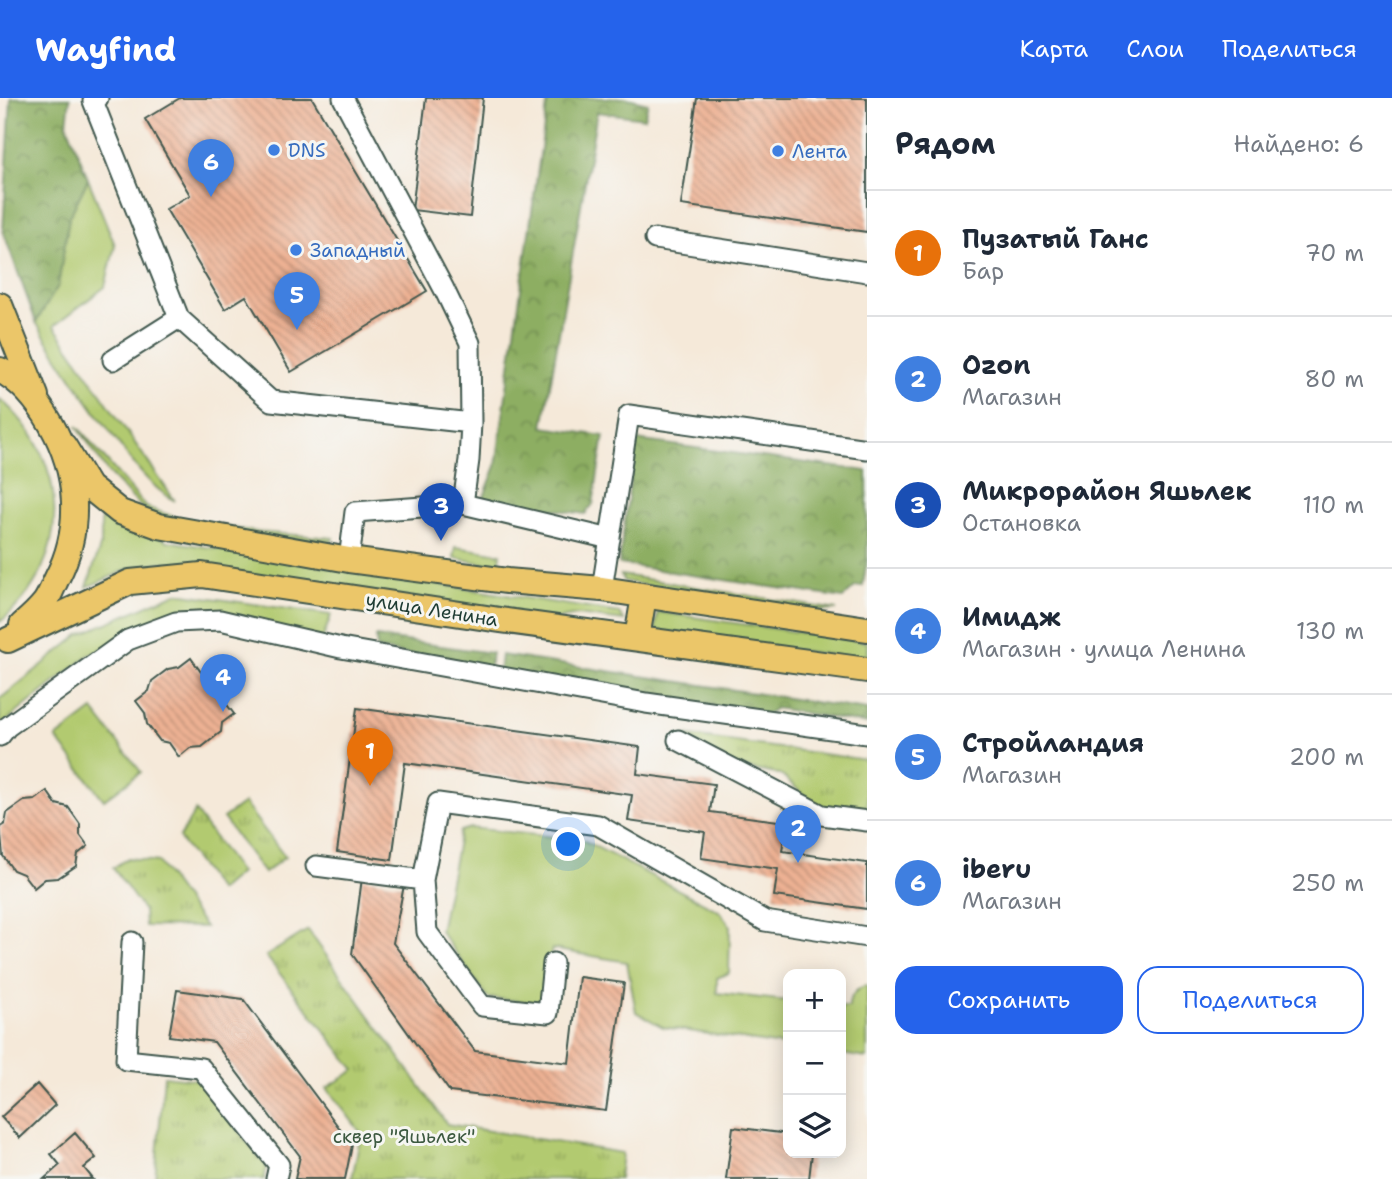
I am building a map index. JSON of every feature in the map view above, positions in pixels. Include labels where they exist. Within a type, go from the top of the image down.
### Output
[{"type":"main road","points":[[0,305],[41,406],[64,446],[74,485],[75,521],[66,560],[46,601],[4,642]]},
{"type":"main road","points":[[0,370],[8,374],[41,406]]},
{"type":"main road","name":"улица Ленина","points":[[64,446],[89,487],[120,512],[159,526],[349,560],[508,581],[602,589],[867,629]]},
{"type":"main road","name":"улица Ленина","points":[[4,642],[130,582],[202,575],[500,620],[867,670]]},
{"type":"main road","points":[[637,638],[644,596]]},
{"type":"lane","points":[[98,98],[93,101],[179,318],[271,401],[471,423]]},
{"type":"lane","points":[[343,98],[470,343],[471,423],[463,504]]},
{"type":"lane","points":[[655,239],[867,272]]},
{"type":"lane","points":[[113,360],[179,318]]},
{"type":"lane","points":[[602,589],[629,415],[867,449]]},
{"type":"lane","points":[[349,560],[355,512],[463,504],[610,539]]},
{"type":"lane","points":[[0,736],[7,727],[128,640],[176,622],[220,620],[341,649],[646,703],[867,734]]},
{"type":"lane","points":[[678,740],[822,815],[867,821]]},
{"type":"lane","points":[[553,963],[548,1013],[482,1006],[427,932],[423,880],[438,803],[598,825],[765,921],[867,937]]},
{"type":"lane","points":[[316,866],[423,880]]},
{"type":"lane","points":[[132,942],[126,1060],[201,1068],[279,1165],[276,1179]]},
{"type":"green space","points":[[11,98],[70,98],[67,124],[88,179],[69,218],[58,286],[36,322],[3,231]]},
{"type":"green space","points":[[548,98],[627,98],[648,103],[644,118],[597,112],[543,427],[604,436],[593,504],[585,514],[483,499],[496,466]]},
{"type":"green space","points":[[88,179],[115,245],[105,287],[54,326],[175,501],[154,486],[129,457],[52,349],[36,322],[58,286],[69,218]]},
{"type":"green space","points":[[0,399],[23,423],[40,451],[51,480],[54,510],[51,541],[41,570],[24,598],[0,622]]},
{"type":"green space","points":[[77,426],[146,507],[180,519],[257,532],[333,538],[332,542],[258,537],[177,524],[144,510],[109,474]]},
{"type":"green space","points":[[636,440],[867,471],[867,557],[863,586],[855,587],[843,598],[619,564]]},
{"type":"green space","points":[[101,504],[132,524],[168,541],[619,613],[624,621],[578,615],[555,619],[163,562],[131,568],[87,587],[101,544]]},
{"type":"green space","points":[[456,547],[501,554],[499,566],[454,558]]},
{"type":"green space","points":[[621,575],[837,610],[793,612],[624,581]]},
{"type":"green space","points":[[176,593],[331,615],[322,641],[176,615],[89,655],[0,726],[0,699],[79,635]]},
{"type":"green space","points":[[658,612],[867,642],[867,660],[655,630]]},
{"type":"green space","points":[[376,637],[492,653],[489,669],[377,649]]},
{"type":"green space","points":[[501,655],[867,710],[867,724],[776,708],[766,715],[499,673]]},
{"type":"green space","points":[[93,710],[141,772],[104,800],[56,738]]},
{"type":"green space","points":[[684,735],[867,760],[867,817],[823,811],[781,775],[735,766]]},
{"type":"green space","points":[[244,803],[285,857],[264,873],[223,818]]},
{"type":"green space","points":[[195,811],[240,873],[219,891],[179,838]]},
{"type":"green space","points":[[470,828],[583,840],[719,911],[730,925],[729,973],[717,978],[717,993],[783,1000],[783,1045],[663,1027],[636,1012],[627,962],[552,949],[540,1003],[488,998],[440,931],[460,831]]},
{"type":"green space","points":[[128,858],[158,862],[205,927],[145,926],[144,911],[113,868]]},
{"type":"green space","name":"сквер \"Яшьлек\"","points":[[308,930],[447,1124],[622,1153],[619,1179],[352,1179],[361,1133],[327,1088],[355,1070],[266,956]]},
{"type":"green space","points":[[867,985],[867,1058],[846,1055],[846,1007],[849,1007],[854,993]]},
{"type":"green space","points":[[164,1076],[200,1080],[267,1167],[264,1179],[155,1179]]},
{"type":"building","name":"Западный","points":[[180,98],[312,98],[427,291],[291,372],[246,296],[225,309],[166,209],[190,195],[145,119]]},
{"type":"building","points":[[426,98],[483,98],[470,217],[412,210]]},
{"type":"building","name":"Лента","points":[[697,98],[867,98],[867,232],[681,205]]},
{"type":"building","points":[[191,658],[201,672],[211,674],[223,690],[225,702],[234,714],[222,723],[221,732],[202,747],[190,748],[179,757],[169,743],[160,741],[147,724],[145,713],[136,701],[149,691],[152,681],[168,669],[179,667]]},
{"type":"building","points":[[357,708],[640,747],[637,774],[714,784],[710,812],[786,822],[782,851],[867,863],[867,909],[774,896],[778,869],[701,858],[705,832],[628,821],[632,795],[405,763],[392,860],[337,852]]},
{"type":"building","points":[[47,791],[56,804],[68,807],[80,824],[80,835],[88,846],[78,854],[76,866],[58,878],[45,879],[34,888],[23,874],[13,870],[3,856],[0,827],[5,824],[7,813],[24,801],[35,800]]},
{"type":"building","points":[[362,878],[404,885],[393,943],[475,1051],[569,1063],[579,977],[624,983],[606,1111],[450,1092],[352,954]]},
{"type":"building","points":[[177,990],[243,999],[352,1145],[345,1179],[295,1179],[300,1156],[214,1042],[169,1036]]},
{"type":"building","points":[[37,1084],[55,1105],[20,1138],[1,1117]]},
{"type":"building","points":[[733,1127],[783,1133],[783,1158],[811,1158],[809,1179],[726,1179]]},
{"type":"building","points":[[75,1133],[96,1158],[84,1168],[93,1179],[44,1179],[60,1165],[51,1154]]},
{"type":"place","name":"DNS","points":[[274,150]]},
{"type":"place","name":"Лента","points":[[778,151]]},
{"type":"place","name":"iberu","points":[[211,197]]},
{"type":"place","name":"Западный","points":[[296,250]]},
{"type":"place","name":"Стройландия","points":[[297,330]]},
{"type":"place","name":"Микрорайон Яшьлек","points":[[441,541]]},
{"type":"place","name":"Имидж","points":[[223,712]]},
{"type":"place","name":"Пузатый Ганс","points":[[370,786]]},
{"type":"place","name":"Ozon","points":[[798,863]]}]
